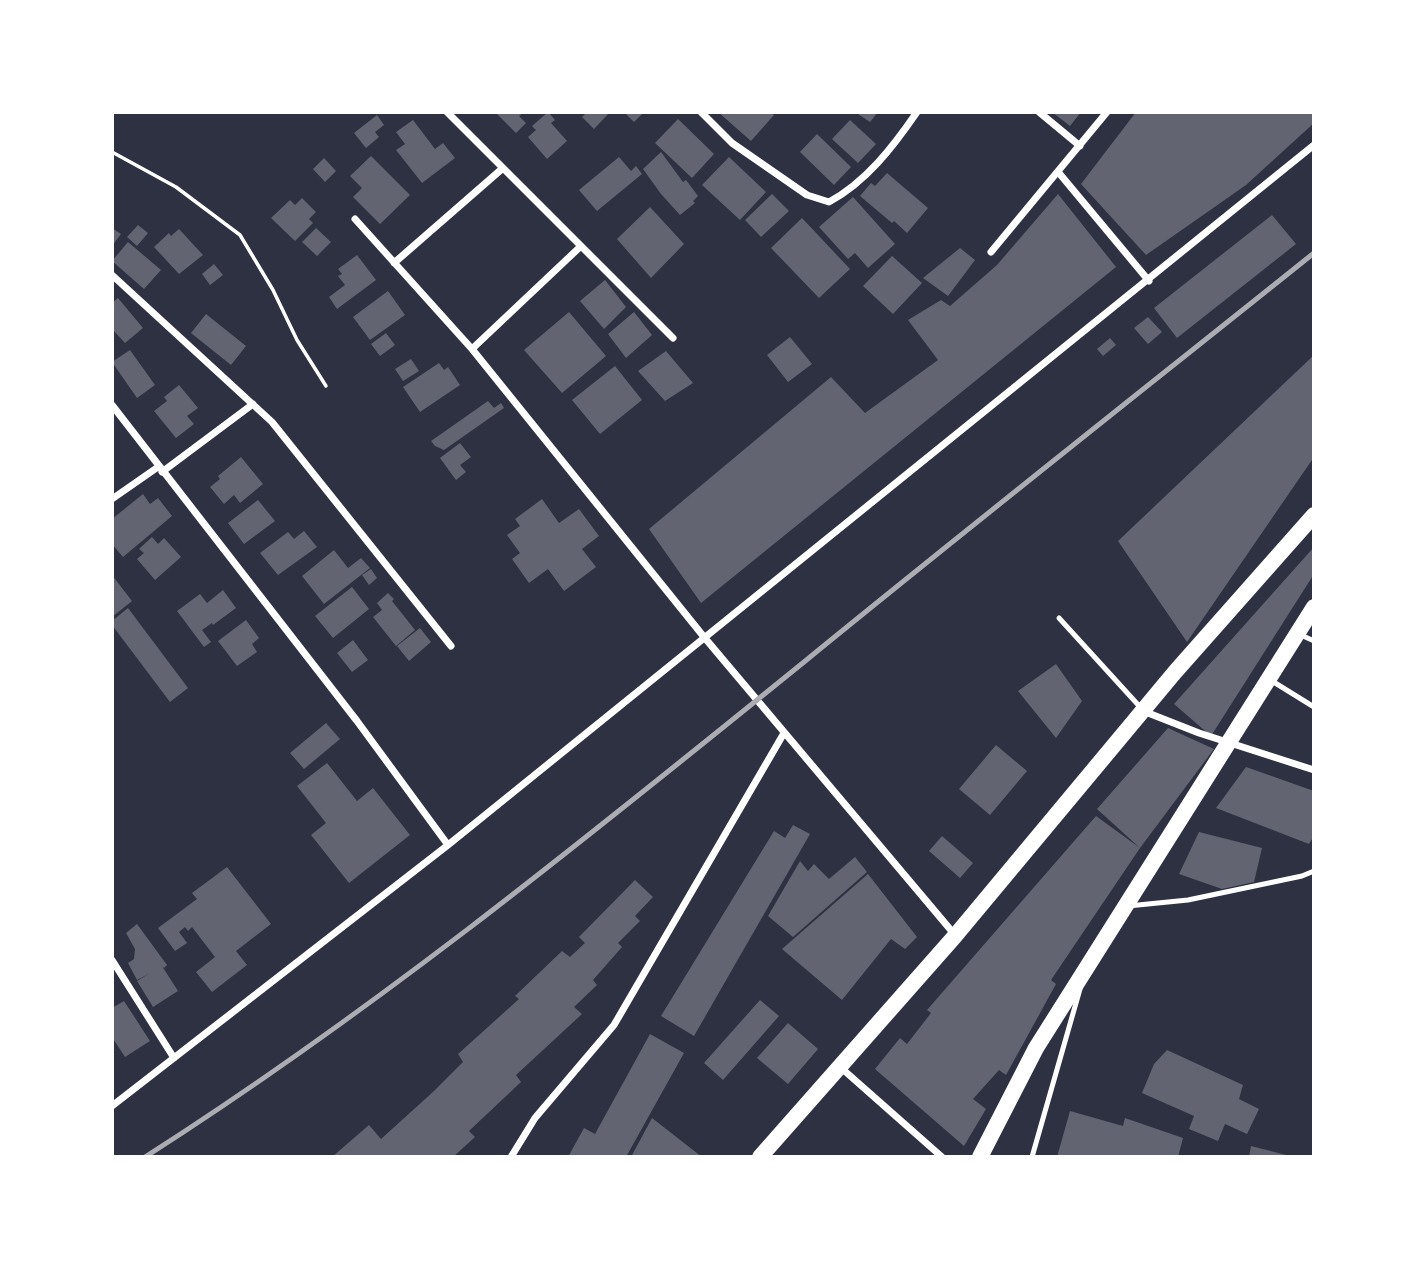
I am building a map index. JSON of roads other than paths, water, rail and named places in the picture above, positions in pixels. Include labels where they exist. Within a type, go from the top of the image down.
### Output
[{"type":"main road","points":[[760,1157],[956,936],[1143,711],[1314,515]]},
{"type":"main road","points":[[980,1157],[1036,1048],[1314,607]]},
{"type":"street","points":[[447,112],[673,338]]},
{"type":"street","points":[[701,112],[732,143],[807,195],[828,202],[849,191],[878,163],[917,112]]},
{"type":"street","points":[[1039,112],[1080,146]]},
{"type":"street","points":[[991,252],[1107,112]]},
{"type":"street","points":[[112,1106],[448,845],[1314,145]]},
{"type":"street","points":[[394,263],[503,168]]},
{"type":"street","points":[[1059,173],[1149,281]]},
{"type":"street","points":[[355,219],[472,349],[704,637],[956,936]]},
{"type":"street","points":[[472,349],[581,246]]},
{"type":"street","points":[[112,275],[272,422],[451,646]]},
{"type":"street","points":[[112,499],[160,470],[253,404]]},
{"type":"street","points":[[112,405],[356,721],[448,845]]},
{"type":"street","points":[[1143,711],[1229,743],[1314,770]]},
{"type":"street","points":[[510,1157],[535,1118],[614,1025],[785,733]]},
{"type":"street","points":[[112,960],[174,1058]]},
{"type":"street","points":[[839,1066],[942,1157]]},
{"type":"lane","points":[[1059,618],[1143,711]]},
{"type":"lane","points":[[1298,633],[1314,641]]},
{"type":"lane","points":[[1269,679],[1314,706]]},
{"type":"lane","points":[[1125,907],[1188,900],[1302,876],[1314,871]]},
{"type":"lane","points":[[1032,1157],[1087,967]]},
{"type":"railway","points":[[145,1157],[316,1042],[481,919],[1314,253]]}]
